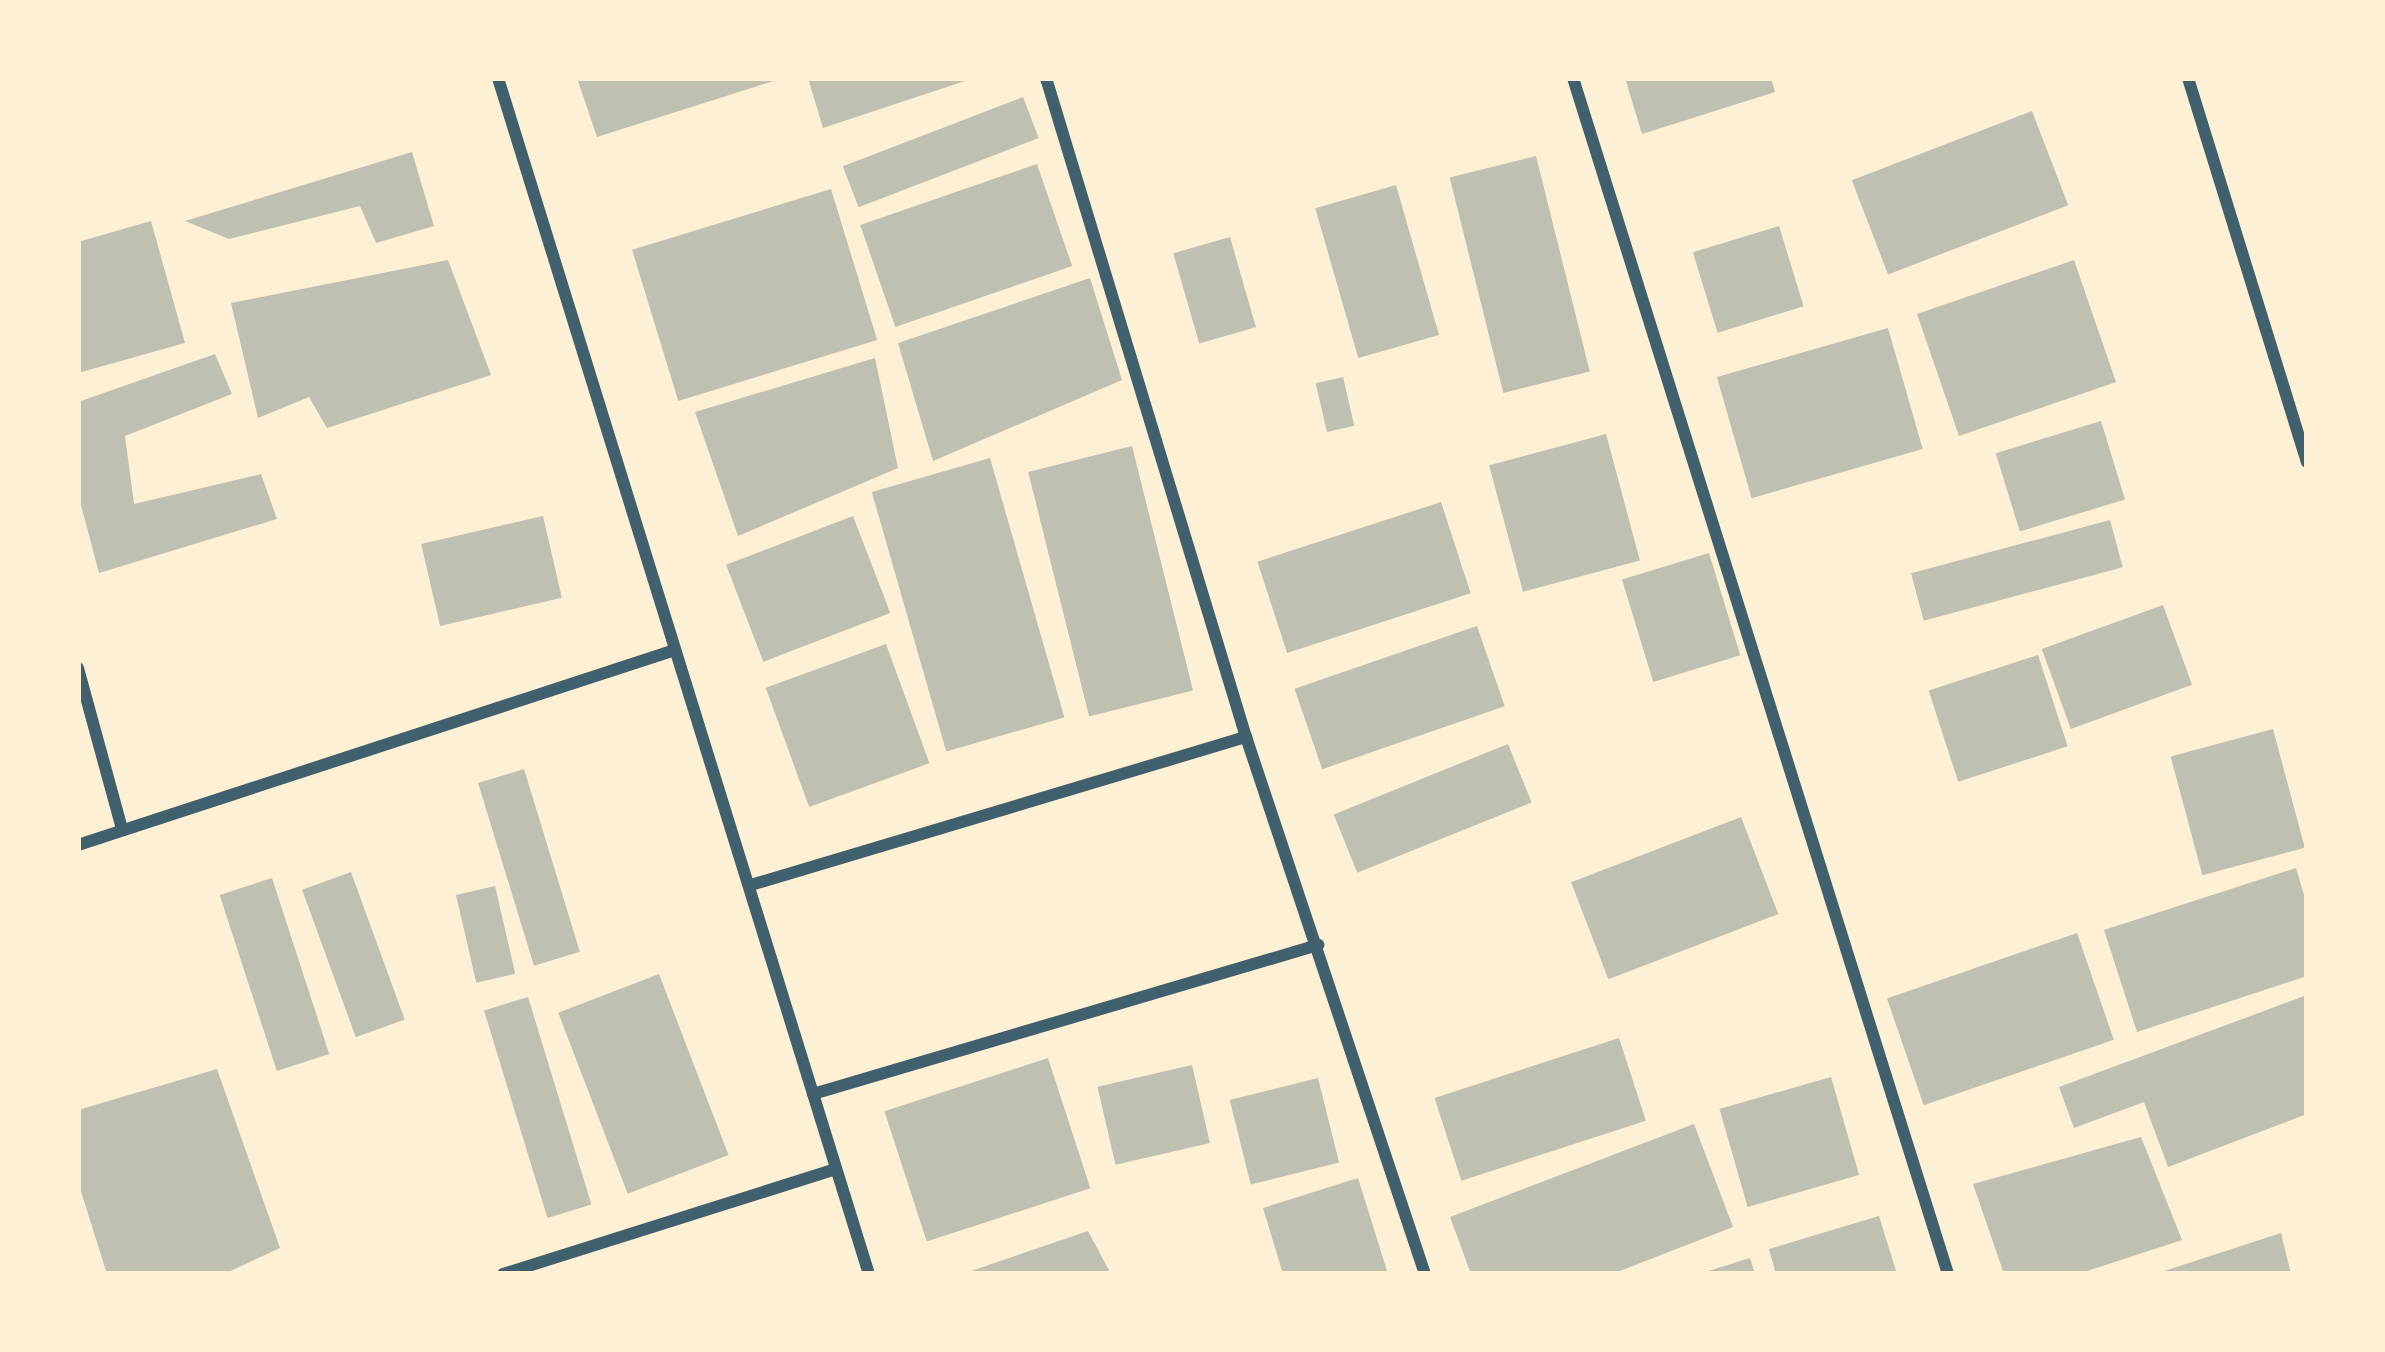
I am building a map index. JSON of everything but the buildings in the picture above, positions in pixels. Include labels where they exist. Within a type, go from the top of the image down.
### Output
[{"type":"street","points":[[498,78],[868,1274]]},
{"type":"street","points":[[1046,78],[1246,737],[1426,1274]]},
{"type":"street","points":[[1574,78],[1948,1274]]},
{"type":"street","points":[[2188,78],[2307,462]]},
{"type":"street","points":[[78,845],[675,650]]},
{"type":"street","points":[[78,668],[122,829]]},
{"type":"street","points":[[751,885],[1246,737]]},
{"type":"street","points":[[813,1094],[1318,945]]},
{"type":"street","points":[[503,1274],[836,1169]]}]
